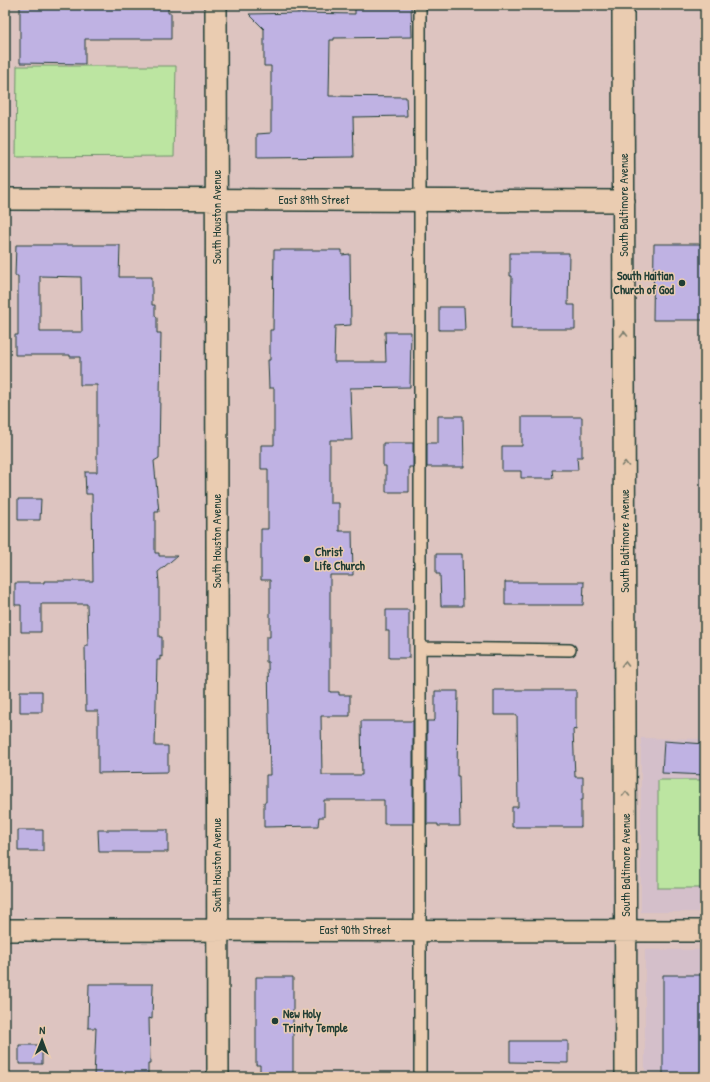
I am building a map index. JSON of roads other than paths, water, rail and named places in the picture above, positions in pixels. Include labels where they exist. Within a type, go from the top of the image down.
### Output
[{"type":"street","name":"South Houston Avenue","points":[[216,5],[218,1077]]},
{"type":"street","name":"South Baltimore Avenue","points":[[623,5],[626,1077]]},
{"type":"street","name":"East 89th Street","points":[[5,199],[624,201]]},
{"type":"street","name":"East 90th Street","points":[[5,930],[705,932]]},
{"type":"lane","points":[[420,5],[420,1077]]},
{"type":"lane","points":[[420,648],[570,650]]},
{"type":"place","name":"South Haitian Church of God","points":[[682,283]]},
{"type":"place","name":"Christ Life Church","points":[[307,559]]},
{"type":"place","name":"New Holy Trinity Temple","points":[[275,1021]]}]
